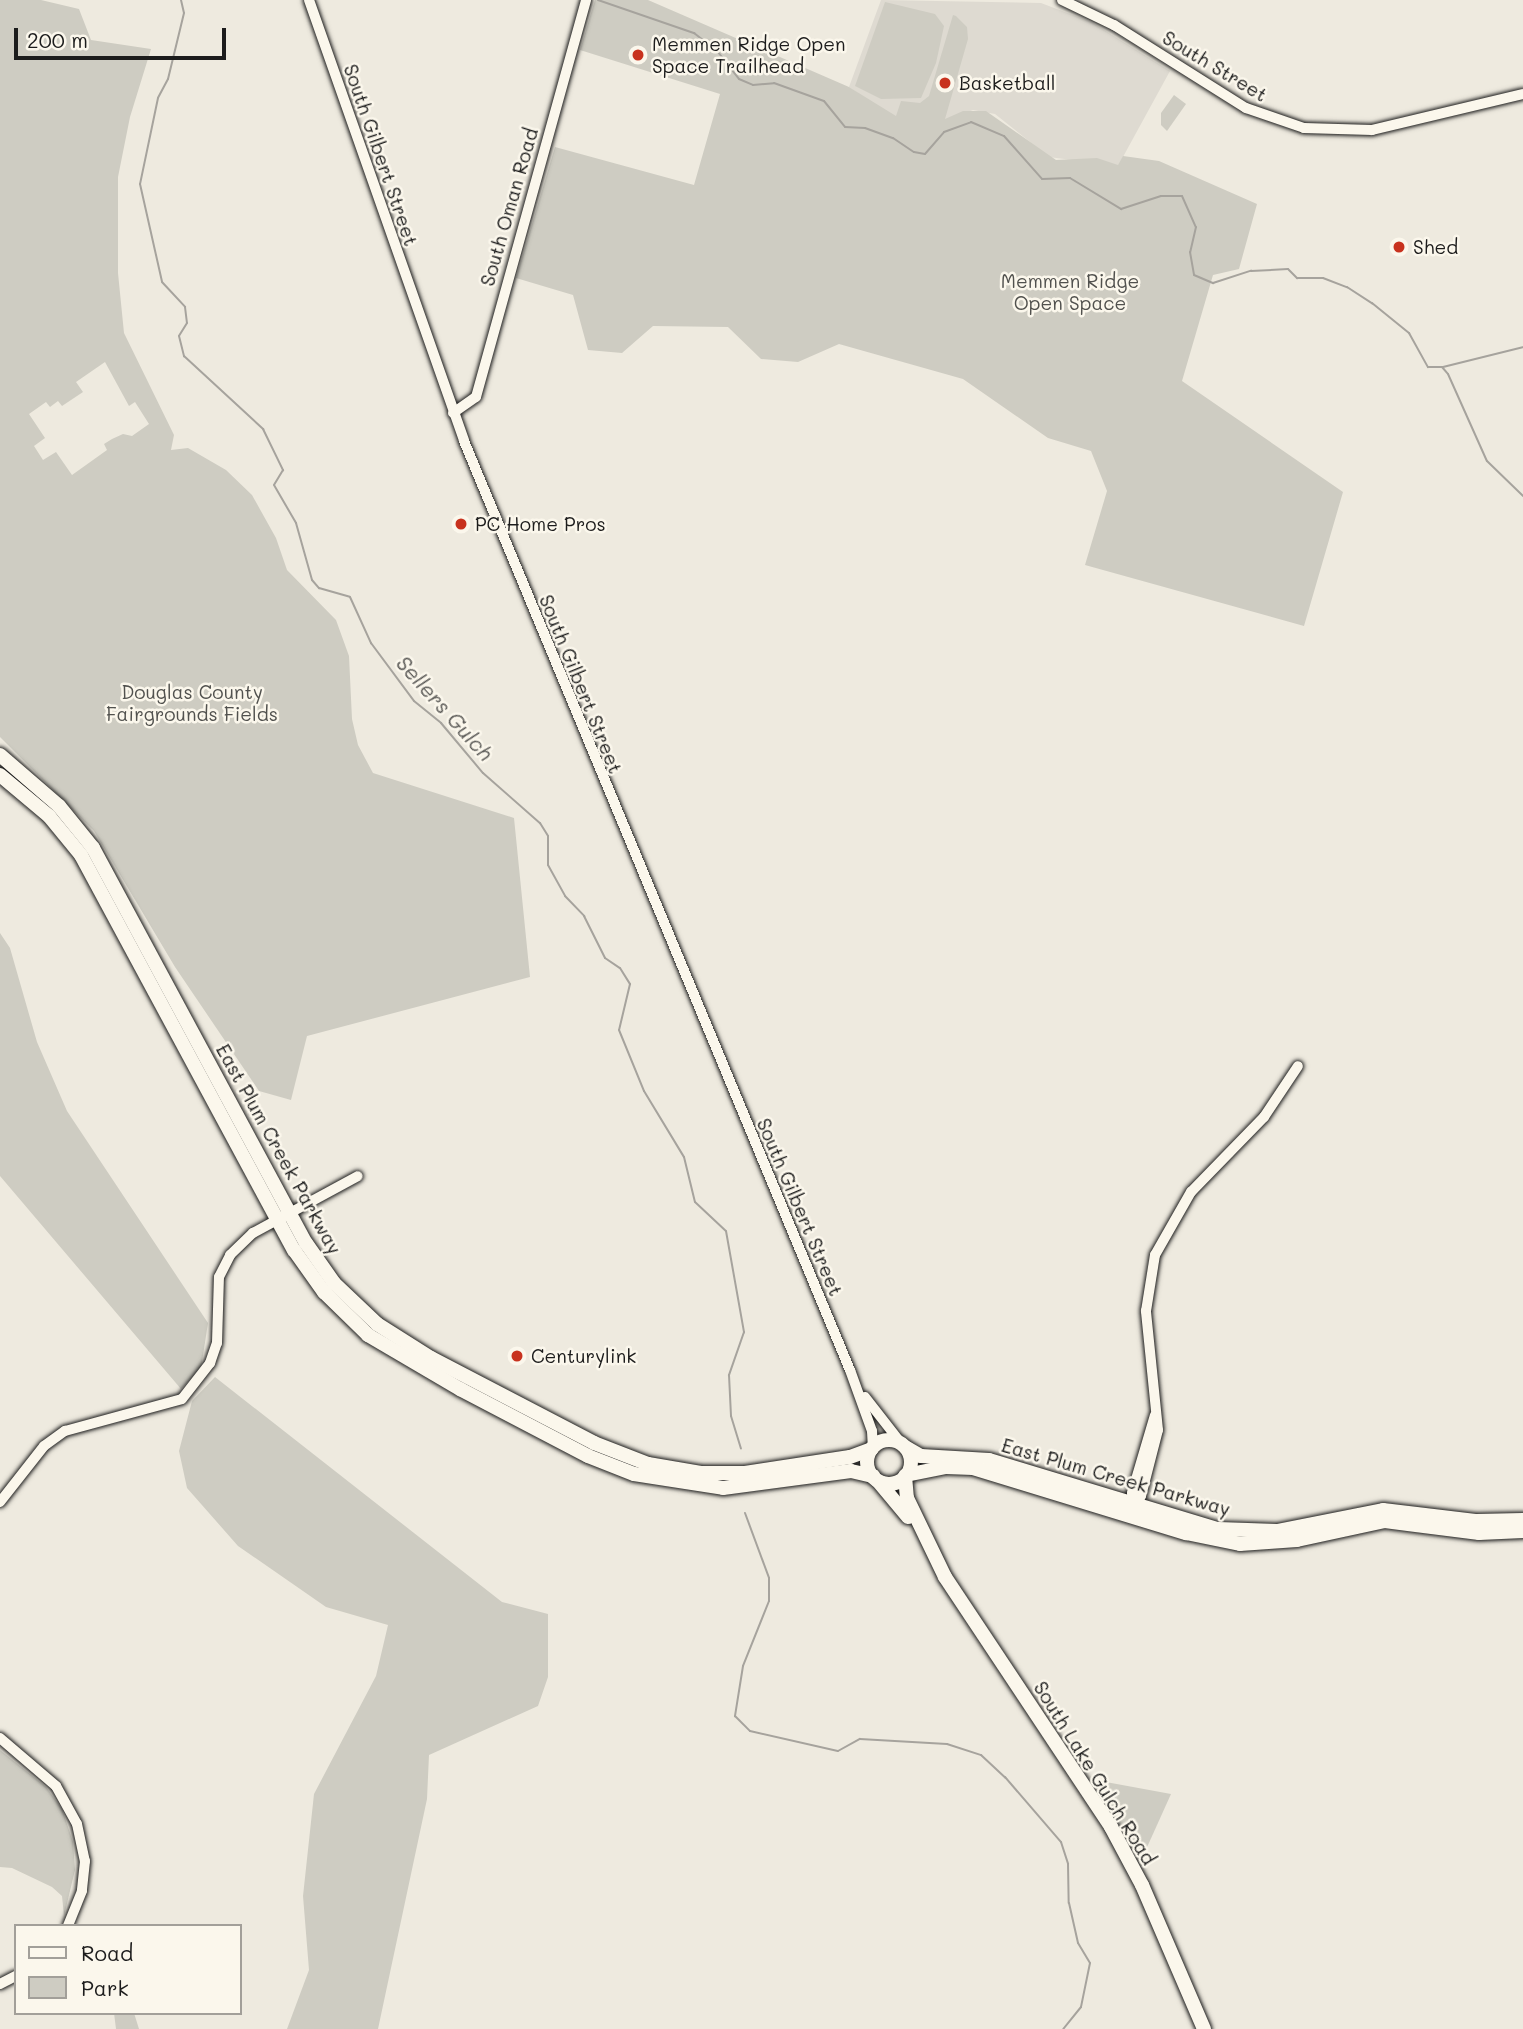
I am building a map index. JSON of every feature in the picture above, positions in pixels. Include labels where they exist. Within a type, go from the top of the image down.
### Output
[{"type":"main road","name":"East Plum Creek Parkway","points":[[0,755],[59,806],[97,855],[313,1279],[369,1335],[425,1370],[597,1460],[634,1474],[701,1487],[746,1487],[850,1471],[875,1478]]},
{"type":"main road","name":"East Plum Creek Parkway","points":[[0,775],[58,825],[90,870],[283,1216],[324,1270],[377,1324],[443,1365],[618,1454],[665,1468],[723,1475],[826,1462],[872,1448]]},
{"type":"main road","points":[[886,1440],[904,1446],[911,1462],[906,1476],[894,1483],[875,1478],[867,1462],[872,1448],[886,1440]]},
{"type":"main road","name":"East Plum Creek Parkway","points":[[904,1446],[921,1456],[989,1460],[1133,1511],[1218,1529],[1247,1532],[1304,1527],[1356,1513],[1401,1509],[1477,1521],[1523,1520]]},
{"type":"main road","name":"East Plum Creek Parkway","points":[[906,1476],[959,1467],[1133,1511],[1240,1544],[1279,1543],[1340,1529],[1396,1521],[1479,1533],[1523,1531]]},
{"type":"main road","points":[[1002,1476],[1011,1474],[1049,1487],[1063,1485]]},
{"type":"main road","name":"South Lake Gulch Road","points":[[906,1476],[906,1495],[930,1550]]},
{"type":"main road","name":"South Lake Gulch Road","points":[[875,1478],[902,1507],[1111,1827],[1142,1885],[1204,2029]]},
{"type":"main road","points":[[1340,1529],[1356,1513]]},
{"type":"street","name":"South Gilbert Street","points":[[309,0],[453,413],[611,803],[850,1370],[873,1431],[872,1448]]},
{"type":"street","name":"South Street","points":[[1062,0],[1114,25],[1246,108],[1304,128],[1372,130],[1523,94]]},
{"type":"street","name":"South Oman Road","points":[[453,413],[476,397],[585,4]]},
{"type":"street","points":[[1133,1511],[1141,1496],[1157,1436],[1146,1298],[1158,1246],[1201,1178],[1264,1117],[1298,1066]]},
{"type":"street","points":[[0,1503],[44,1446],[65,1431],[165,1407],[182,1399],[200,1382],[217,1343],[219,1277],[241,1242],[358,1176]]},
{"type":"street","name":"South Gilbert Street","points":[[850,1370],[875,1413],[904,1446]]},
{"type":"street","points":[[0,1738],[56,1786],[77,1824],[84,1871],[82,1891],[69,1924]]},
{"type":"shaded area","points":[[881,0],[1041,3],[1091,22],[1170,71],[1118,166],[1049,157],[995,114],[973,110],[945,120],[899,121],[849,87]]},
{"type":"green space","name":"Douglas County Fairgrounds Fields","points":[[0,0],[41,0],[79,9],[91,40],[151,49],[130,117],[118,177],[118,273],[124,333],[174,435],[171,450],[188,448],[226,470],[252,495],[276,538],[287,570],[336,620],[349,656],[352,719],[358,745],[373,773],[514,818],[530,977],[307,1036],[291,1100],[259,1091],[175,967],[94,831],[0,737]],"holes":[[[105,362],[129,406],[135,402],[149,424],[132,436],[123,434],[104,444],[107,450],[72,475],[56,452],[43,460],[34,446],[45,438],[29,414],[46,402],[50,407],[58,401],[62,406],[83,392],[76,382]]]},
{"type":"green space","name":"Memmen Ridge Open Space","points":[[595,0],[648,0],[849,87],[896,116],[901,101],[920,103],[929,96],[953,15],[967,27],[968,39],[945,119],[963,111],[986,111],[1056,160],[1097,158],[1118,165],[1123,156],[1159,161],[1257,204],[1239,269],[1213,275],[1182,381],[1343,492],[1304,626],[1085,565],[1107,491],[1091,451],[1048,438],[963,379],[839,344],[798,362],[761,359],[728,327],[653,326],[622,353],[588,350],[573,295],[516,278],[555,147],[694,185],[720,94],[580,50]]},
{"type":"green space","points":[[885,2],[935,14],[944,26],[936,63],[921,98],[881,99],[855,86]]},
{"type":"green space","points":[[1174,95],[1186,104],[1167,131],[1161,125],[1161,113]]},
{"type":"green space","points":[[0,933],[10,948],[37,1042],[67,1111],[208,1323],[201,1368],[181,1389],[0,1176]]},
{"type":"green space","points":[[215,1377],[502,1602],[548,1614],[548,1677],[538,1706],[429,1755],[427,1799],[378,2029],[287,2029],[309,1970],[303,1896],[314,1794],[376,1676],[388,1625],[326,1607],[238,1546],[187,1488],[179,1451],[192,1401]]},
{"type":"green space","points":[[0,1750],[46,1787],[62,1809],[73,1842],[75,1870],[64,1916],[62,1896],[52,1887],[12,1868],[0,1867]]},
{"type":"green space","points":[[1095,1780],[1171,1794],[1139,1865]]},
{"type":"green space","points":[[114,2015],[135,2015],[139,2029],[116,2029]]},
{"type":"waterway","name":"Sellers Gulch","points":[[181,0],[184,13],[168,79],[158,98],[140,184],[162,282],[185,307],[187,323],[179,336],[184,356],[263,429],[283,470],[274,485],[296,523],[312,580],[319,588],[350,597],[371,643],[414,701],[441,723],[483,773],[540,823],[548,836],[548,865],[565,896],[584,916],[605,958],[620,968],[630,984],[619,1030],[644,1091],[684,1157],[695,1202],[726,1231],[744,1332],[729,1375],[731,1416],[741,1449]]},
{"type":"waterway","points":[[598,0],[694,33],[718,52],[739,79],[753,85],[774,83],[824,101],[845,127],[865,128],[893,138],[914,152],[925,154],[944,132],[971,122],[1004,136],[1042,179],[1070,178],[1121,209],[1161,196],[1182,196],[1196,227],[1190,252],[1194,275],[1213,283],[1251,271],[1288,269],[1297,278],[1323,278],[1347,287],[1372,303],[1409,333],[1428,367],[1442,367],[1448,374],[1487,461],[1523,496]]},
{"type":"waterway","points":[[1443,367],[1523,347]]},
{"type":"waterway","name":"Sellers Gulch","points":[[745,1513],[769,1578],[769,1601],[743,1666],[735,1716],[750,1731],[838,1751],[860,1739],[947,1744],[981,1755],[1005,1777],[1061,1842],[1068,1864],[1069,1903],[1078,1943],[1090,1963],[1081,2007],[1063,2029]]},
{"type":"place","name":"Memmen Ridge Open Space Trailhead","points":[[638,55]]},
{"type":"place","name":"Basketball","points":[[945,83]]},
{"type":"place","name":"Shed","points":[[1399,247]]},
{"type":"place","name":"PC Home Pros","points":[[461,524]]},
{"type":"place","name":"Centurylink","points":[[517,1356]]}]
